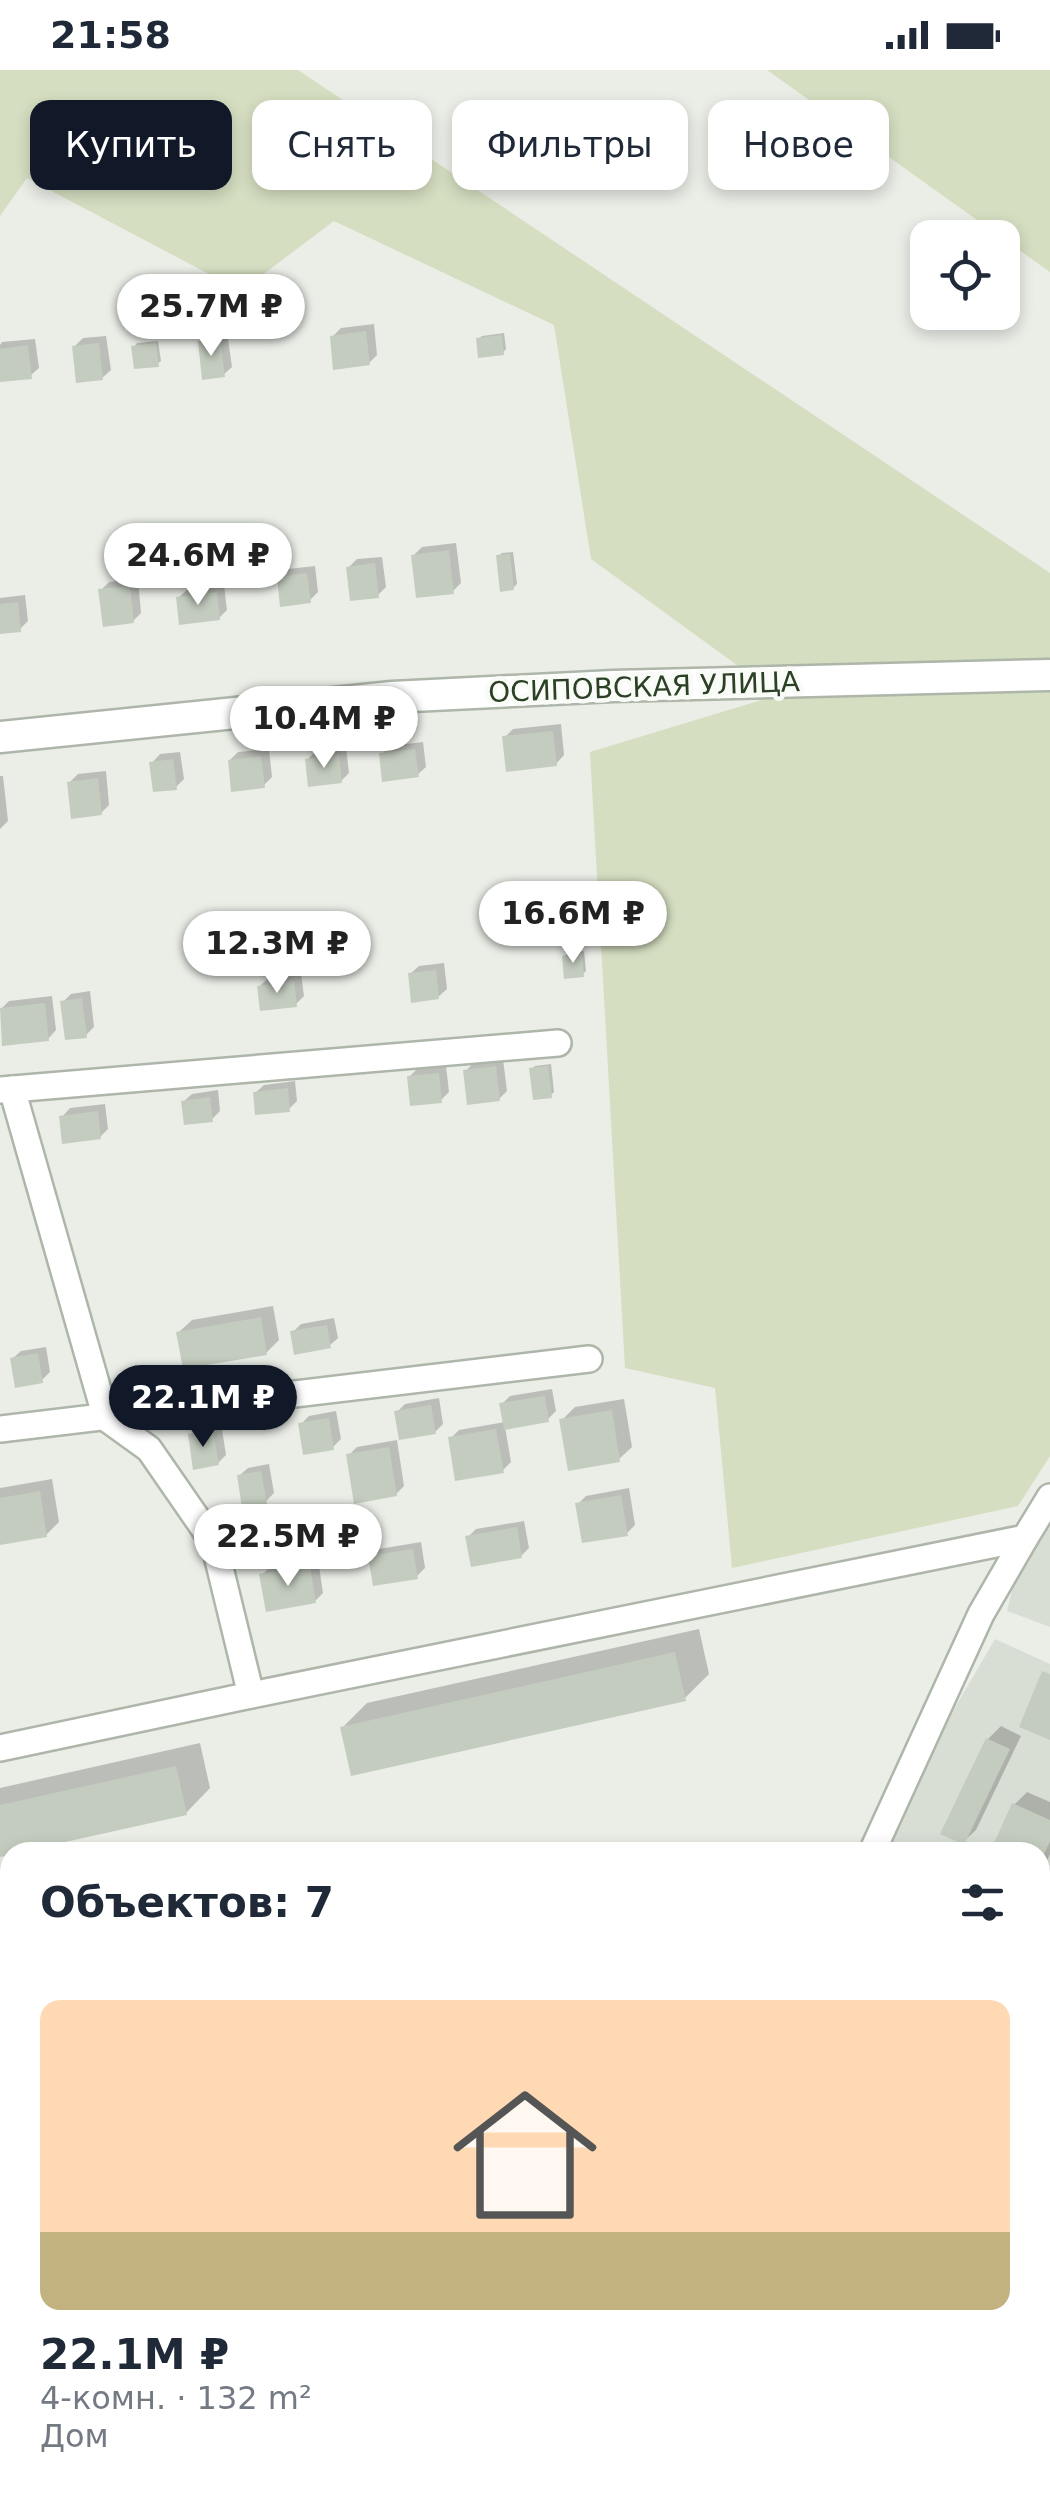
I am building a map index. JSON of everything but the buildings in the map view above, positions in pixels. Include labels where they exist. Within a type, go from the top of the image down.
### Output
[{"type":"street","name":"ОСИПОВСКАЯ УЛИЦА","points":[[0,738],[392,698],[613,686],[1050,675]]},
{"type":"street","points":[[251,1695],[214,1542],[149,1449],[106,1418],[6,1089],[558,1042]]},
{"type":"street","points":[[0,1430],[589,1359]]},
{"type":"street","points":[[877,1842],[981,1614],[1050,1497]]},
{"type":"street","points":[[0,1748],[1025,1538]]},
{"type":"shaded area","points":[[1050,1501],[1050,1627],[1007,1611],[1025,1538]]},
{"type":"shaded area","points":[[995,1639],[1050,1664],[1050,1842],[877,1842]]},
{"type":"green space","points":[[0,70],[298,70],[343,100],[252,100],[252,190],[432,190],[432,160],[452,173],[452,190],[477,190],[1050,573],[1050,1456],[1018,1506],[732,1568],[715,1388],[625,1368],[590,752],[778,695],[591,559],[554,325],[334,221],[241,291],[50,190],[232,190],[232,100],[30,100],[30,180],[27,178],[0,216]]},
{"type":"green space","points":[[767,70],[1050,70],[1050,272],[1020,251],[1020,220],[977,220],[889,157],[889,100],[809,100]]}]
